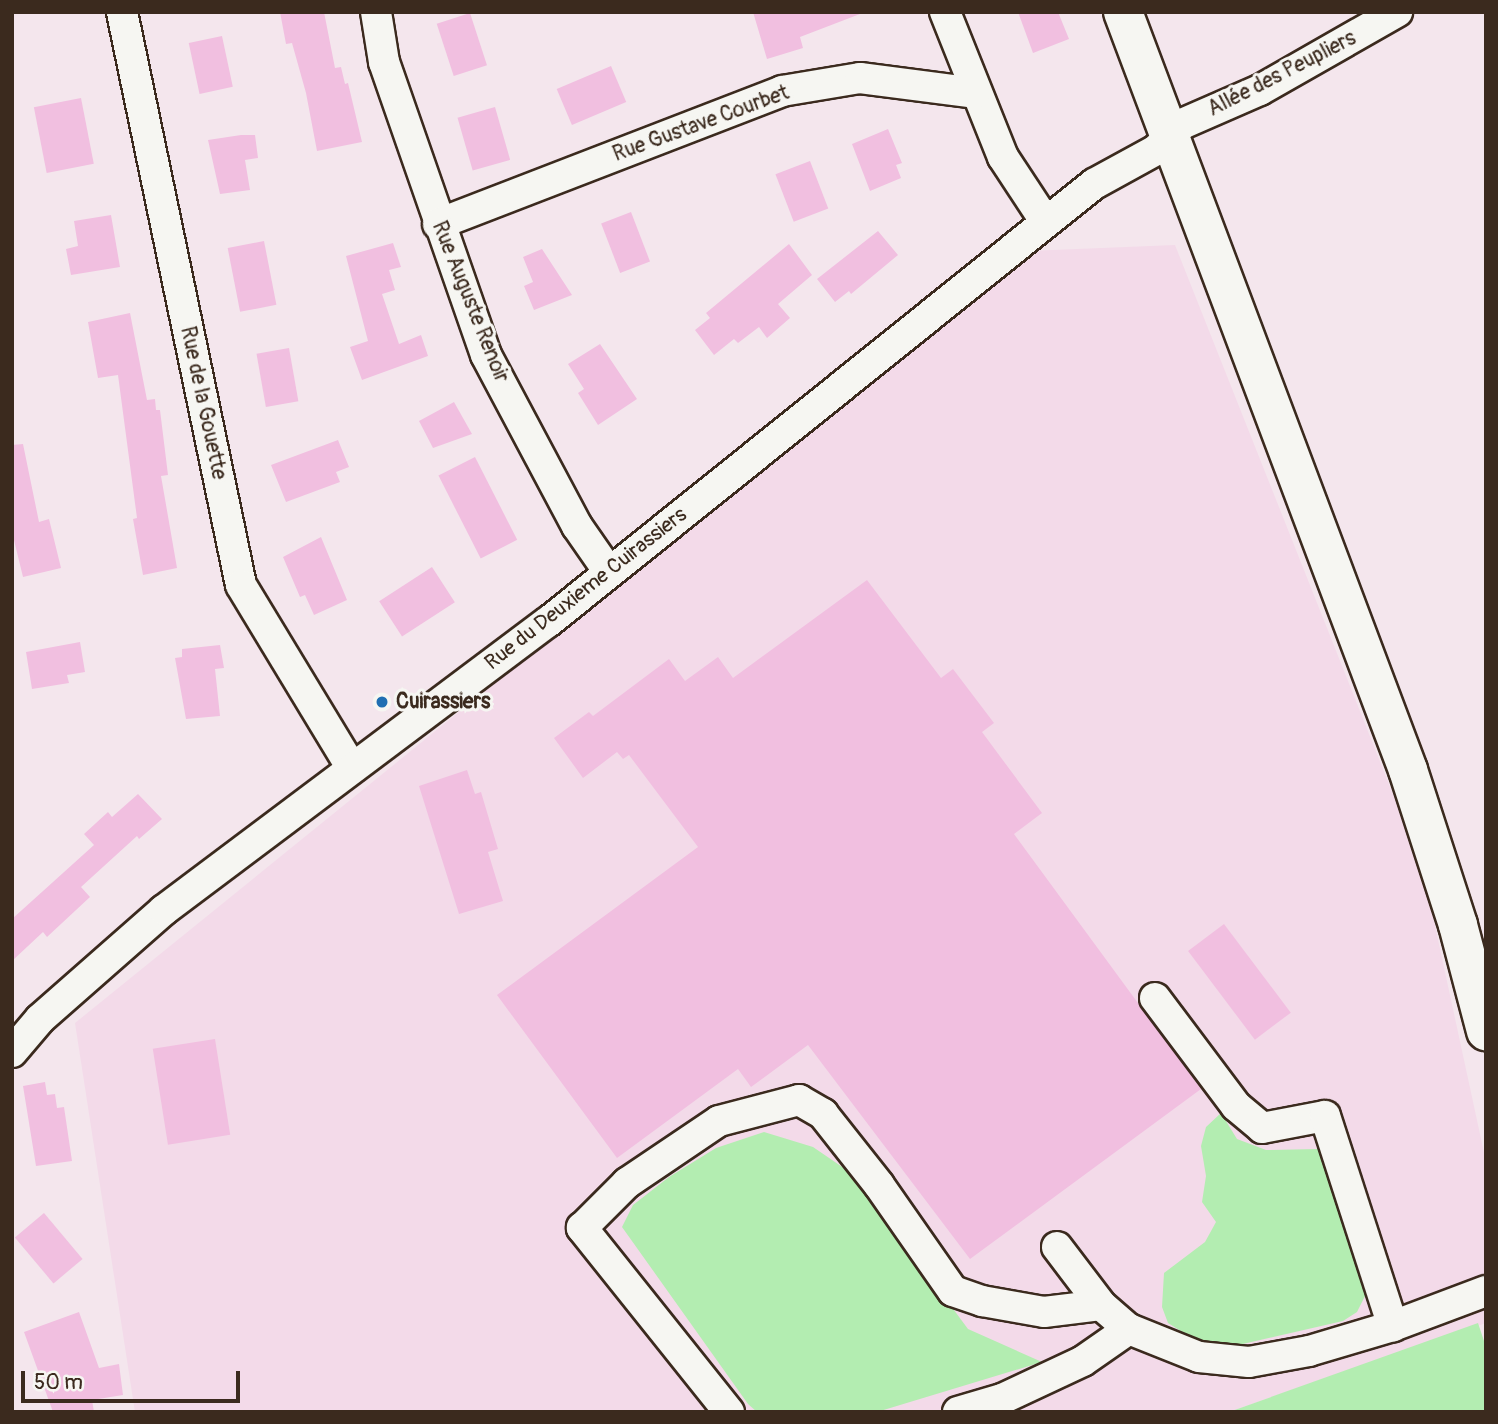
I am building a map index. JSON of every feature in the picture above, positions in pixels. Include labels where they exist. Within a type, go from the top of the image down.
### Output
[{"type":"main road","points":[[1122,12],[1409,770],[1458,925],[1486,1031]]},
{"type":"street","name":"Rue de la Gouette","points":[[122,12],[241,584],[352,768]]},
{"type":"street","name":"Rue Auguste Renoir","points":[[376,12],[384,62],[438,225],[486,355],[577,526],[609,572]]},
{"type":"street","points":[[945,12],[975,93],[1003,157],[1045,221]]},
{"type":"street","name":"Allée des Peupliers","points":[[1168,137],[1182,124],[1260,90],[1397,12]]},
{"type":"street","name":"Rue Gustave Courbet","points":[[438,225],[782,91],[860,78],[975,93]]},
{"type":"street","name":"Rue du Deuxieme Cuirassiers","points":[[12,1052],[40,1018],[164,910],[548,622],[1045,221],[1094,184],[1156,150],[1168,137]]},
{"type":"street","points":[[1155,998],[1236,1107],[1262,1128],[1325,1116],[1393,1326]]},
{"type":"street","points":[[730,1412],[582,1228],[627,1183],[719,1121],[799,1100],[823,1114],[879,1185],[953,1291],[982,1301],[1044,1312],[1101,1305]]},
{"type":"street","points":[[1057,1247],[1101,1305],[1129,1329],[1199,1357],[1249,1362],[1309,1351],[1393,1326],[1486,1291]]},
{"type":"street","points":[[958,1412],[1002,1398],[1083,1361],[1129,1329]]},
{"type":"shaded area","points":[[1175,245],[1423,870],[1486,1162],[1486,1323],[1229,1412],[135,1412],[75,1023],[1028,251]]},
{"type":"green space","points":[[1221,1113],[1237,1139],[1266,1150],[1318,1149],[1325,1158],[1366,1294],[1357,1312],[1343,1321],[1234,1346],[1208,1343],[1168,1323],[1162,1307],[1164,1273],[1205,1242],[1216,1222],[1202,1202],[1206,1176],[1201,1146],[1206,1127]]},
{"type":"green space","points":[[764,1132],[813,1147],[854,1175],[968,1329],[1042,1362],[877,1412],[757,1412],[748,1404],[622,1227],[633,1205],[669,1177],[716,1148]]},
{"type":"green space","points":[[1478,1323],[1486,1347],[1486,1412],[1229,1412]]},
{"type":"building","points":[[280,12],[324,12],[335,68],[341,67],[345,84],[348,83],[362,142],[317,151],[306,93],[292,43],[286,44]]},
{"type":"building","points":[[753,12],[860,14],[800,37],[803,48],[767,59]]},
{"type":"building","points":[[1018,12],[1058,12],[1069,39],[1033,53]]},
{"type":"building","points":[[470,13],[487,65],[454,76],[437,24]]},
{"type":"building","points":[[222,36],[233,87],[200,94],[189,43]]},
{"type":"building","points":[[611,66],[626,102],[572,125],[557,89]]},
{"type":"building","points":[[81,98],[94,164],[47,173],[34,107]]},
{"type":"building","points":[[495,107],[510,160],[473,171],[458,118]]},
{"type":"building","points":[[888,129],[902,163],[896,165],[901,178],[870,191],[852,144]]},
{"type":"building","points":[[255,135],[258,158],[245,160],[250,190],[220,194],[208,140]]},
{"type":"building","points":[[810,161],[828,209],[794,222],[775,174]]},
{"type":"building","points":[[631,212],[650,261],[620,273],[601,223]]},
{"type":"building","points":[[111,215],[120,267],[71,275],[66,249],[78,246],[74,221]]},
{"type":"building","points":[[878,231],[898,255],[851,294],[849,291],[835,302],[817,279]]},
{"type":"building","points":[[264,241],[276,305],[240,312],[228,248]]},
{"type":"building","points":[[393,243],[401,267],[389,270],[395,290],[382,294],[399,344],[421,335],[428,356],[362,380],[350,347],[368,341],[346,256]]},
{"type":"building","points":[[789,244],[812,275],[778,304],[790,318],[767,338],[759,327],[738,343],[734,339],[714,355],[695,330],[710,318],[706,313]]},
{"type":"building","points":[[542,249],[572,295],[534,310],[524,286],[533,282],[523,257]]},
{"type":"building","points":[[130,313],[147,400],[155,399],[156,410],[160,410],[168,475],[161,476],[177,568],[143,575],[133,519],[137,518],[118,375],[98,378],[88,322]]},
{"type":"building","points":[[600,344],[637,399],[598,425],[578,393],[584,389],[568,364]]},
{"type":"building","points":[[289,348],[298,401],[266,407],[257,354]]},
{"type":"building","points":[[454,402],[472,434],[433,448],[419,421]]},
{"type":"building","points":[[338,440],[349,467],[336,472],[340,482],[286,502],[271,465]]},
{"type":"building","points":[[23,444],[39,522],[49,519],[61,568],[23,577],[12,532],[12,445]]},
{"type":"building","points":[[475,457],[517,540],[481,558],[438,476]]},
{"type":"building","points":[[321,537],[347,600],[314,615],[305,595],[300,597],[283,557]]},
{"type":"building","points":[[432,567],[455,602],[402,637],[379,601]]},
{"type":"building","points":[[867,580],[941,678],[953,669],[994,723],[982,732],[1042,813],[1014,834],[1201,1089],[970,1259],[808,1045],[751,1087],[738,1069],[617,1158],[497,995],[698,847],[629,755],[623,759],[617,752],[583,778],[554,738],[589,712],[593,716],[669,659],[685,681],[718,657],[733,678]]},
{"type":"building","points":[[80,642],[85,672],[67,675],[69,683],[32,689],[26,652]]},
{"type":"building","points":[[220,645],[224,668],[215,669],[220,716],[186,719],[175,658],[182,657],[182,649]]},
{"type":"building","points":[[467,770],[475,794],[481,792],[498,849],[488,852],[503,901],[459,914],[419,786]]},
{"type":"building","points":[[138,794],[162,819],[139,839],[137,836],[81,887],[90,897],[47,937],[43,932],[12,961],[12,919],[94,845],[84,834],[108,812],[112,817]]},
{"type":"building","points":[[1224,924],[1291,1013],[1255,1040],[1188,951]]},
{"type":"building","points":[[215,1039],[230,1135],[168,1145],[153,1049]]},
{"type":"building","points":[[45,1082],[47,1095],[55,1094],[57,1108],[64,1107],[72,1161],[36,1166],[23,1086]]},
{"type":"building","points":[[44,1213],[83,1259],[53,1283],[15,1237]]},
{"type":"building","points":[[79,1312],[99,1368],[119,1364],[123,1395],[92,1400],[94,1412],[53,1412],[24,1332]]},
{"type":"place","name":"Cuirassiers","points":[[382,702]]}]
